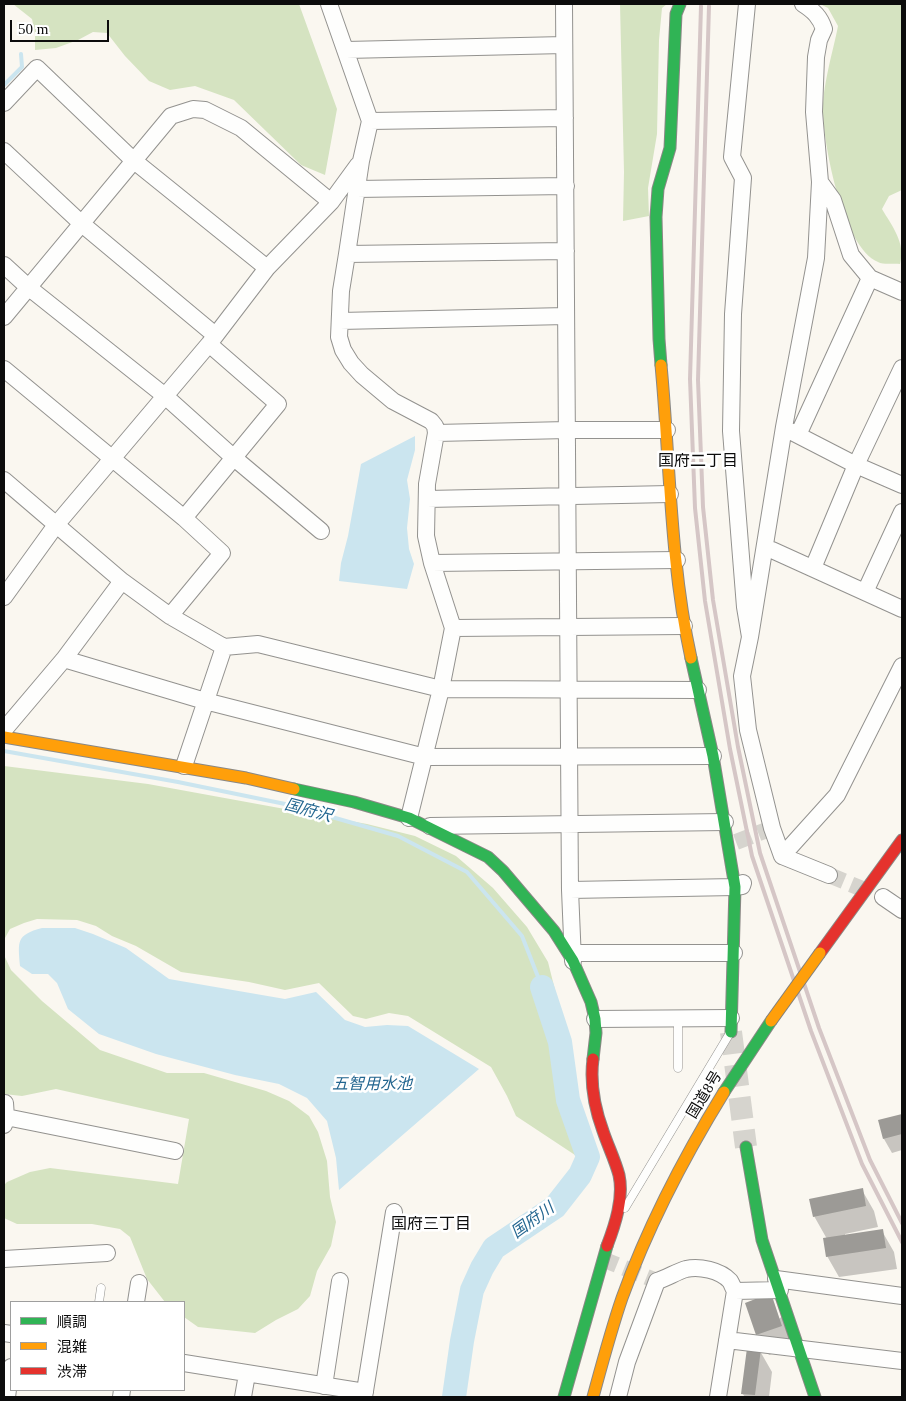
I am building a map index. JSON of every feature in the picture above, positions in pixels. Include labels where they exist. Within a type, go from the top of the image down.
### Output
[{"type":"main road","points":[[680,4],[676,14],[670,148],[658,189],[656,217],[659,340],[667,430],[670,494],[684,626],[713,756],[735,887],[731,1025]]},
{"type":"main road","points":[[4,737],[184,766],[316,793],[408,818],[488,857],[503,871],[554,930],[573,957],[584,983],[595,1019],[596,1033],[592,1068],[593,1086],[602,1129],[619,1175],[620,1194],[617,1220],[602,1259],[564,1397]]},
{"type":"main road","name":"国道8号","points":[[593,1397],[600,1363],[619,1308],[645,1241],[686,1156],[739,1067],[902,840]]},
{"type":"main road","points":[[746,1147],[762,1240],[815,1397]]},
{"type":"street","points":[[329,4],[370,121],[361,161],[346,254],[341,291],[339,337],[351,363],[362,375],[393,401],[431,421],[435,426],[436,433],[427,484],[426,536],[432,563],[453,628],[441,690],[408,818]]},
{"type":"street","points":[[564,4],[569,823],[573,957],[734,952]]},
{"type":"street","points":[[747,4],[732,157],[743,178],[732,314],[730,431],[745,608],[750,637]]},
{"type":"street","points":[[803,4],[821,19],[824,29],[819,40],[816,57],[814,112],[820,182],[816,258],[791,431],[742,676],[748,730],[772,828],[782,856],[828,875]]},
{"type":"street","points":[[346,50],[564,45]]},
{"type":"street","points":[[4,103],[37,68],[133,160],[267,268]]},
{"type":"street","points":[[4,317],[171,116],[192,109],[205,110],[241,128],[331,202]]},
{"type":"street","points":[[370,121],[565,118]]},
{"type":"street","points":[[4,150],[82,224],[212,340],[278,404],[184,518]]},
{"type":"street","points":[[4,597],[56,525],[212,340],[267,268],[331,202],[361,161]]},
{"type":"street","points":[[820,182],[833,200],[851,255],[870,278],[902,292]]},
{"type":"street","points":[[356,189],[566,186]]},
{"type":"street","points":[[346,254],[566,251]]},
{"type":"street","points":[[4,265],[28,287],[165,396],[233,457],[321,531]]},
{"type":"street","points":[[791,431],[870,278]]},
{"type":"street","points":[[340,321],[566,316]]},
{"type":"street","points":[[813,568],[856,465],[902,368]]},
{"type":"street","points":[[4,369],[184,518],[222,553],[170,616]]},
{"type":"street","points":[[436,433],[667,430]]},
{"type":"street","points":[[791,431],[856,465],[902,485]]},
{"type":"street","points":[[4,480],[122,580],[170,616],[224,647],[258,644],[441,690],[698,690]]},
{"type":"street","points":[[427,499],[670,494]]},
{"type":"street","points":[[865,592],[902,512]]},
{"type":"street","points":[[772,550],[902,609]]},
{"type":"street","points":[[432,563],[677,560]]},
{"type":"street","points":[[4,730],[64,659],[122,580]]},
{"type":"street","points":[[453,628],[684,626]]},
{"type":"street","points":[[184,766],[224,647]]},
{"type":"street","points":[[64,659],[205,701],[425,757],[713,756]]},
{"type":"street","points":[[782,856],[837,795],[902,666]]},
{"type":"street","points":[[427,826],[725,822]]},
{"type":"street","points":[[570,890],[742,886],[744,880],[736,842]]},
{"type":"street","points":[[883,897],[902,910]]},
{"type":"street","points":[[595,1019],[678,1019],[731,1025]]},
{"type":"street","points":[[4,1115],[175,1151]]},
{"type":"street","points":[[185,1363],[324,1386],[364,1395],[394,1212]]},
{"type":"street","points":[[4,1259],[108,1253]]},
{"type":"street","points":[[618,1397],[627,1362],[657,1281],[694,1268],[715,1272],[723,1276],[730,1281],[735,1291],[718,1397]]},
{"type":"street","points":[[324,1386],[340,1281]]},
{"type":"street","points":[[136,1301],[139,1283]]},
{"type":"street","points":[[735,1291],[778,1285],[902,1296]]},
{"type":"street","points":[[727,1340],[902,1361]]},
{"type":"street","points":[[243,1397],[247,1374]]},
{"type":"street","points":[[10,1375],[7,1397],[11,1397]]},
{"type":"lane","points":[[678,1019],[678,1068]]},
{"type":"lane","points":[[617,1220],[632,1198],[731,1025]]},
{"type":"lane","points":[[99,1301],[101,1288]]},
{"type":"green space","points":[[13,4],[299,4],[337,109],[325,175],[301,165],[234,100],[195,86],[170,90],[149,81],[125,56],[107,33],[93,32],[56,48],[35,50],[35,34],[32,19]]},
{"type":"green space","points":[[620,4],[667,4],[662,8],[659,40],[657,134],[648,188],[649,216],[623,221],[624,172]]},
{"type":"green space","points":[[820,4],[902,4],[902,190],[889,196],[882,209],[900,242],[900,264],[880,263],[866,253],[845,217],[838,195],[827,149],[823,103],[838,26],[828,8]]},
{"type":"green space","points":[[4,766],[148,784],[367,824],[415,836],[456,856],[493,888],[527,927],[548,962],[558,1002],[566,1059],[575,1091],[583,1136],[580,1147],[575,1155],[516,1116],[491,1067],[408,1016],[389,1013],[366,1019],[353,1016],[319,983],[285,990],[249,982],[181,972],[96,926],[77,920],[37,919],[10,929],[5,938],[4,955]]},
{"type":"green space","points":[[4,955],[11,970],[42,1001],[100,1050],[167,1073],[204,1073],[266,1091],[289,1101],[309,1116],[318,1132],[327,1161],[330,1197],[336,1222],[331,1246],[317,1271],[310,1296],[298,1309],[255,1333],[198,1327],[185,1318],[185,1301],[164,1301],[147,1279],[130,1237],[120,1229],[92,1224],[17,1224],[4,1218],[4,1185],[30,1172],[50,1168],[178,1184],[189,1119],[56,1089],[22,1096],[4,1094]]},
{"type":"water","points":[[415,436],[415,450],[407,480],[410,499],[407,528],[409,549],[414,564],[407,589],[339,581],[361,464]]},
{"type":"water","name":"五智用水池","points":[[42,928],[75,928],[93,934],[126,948],[169,979],[285,999],[316,992],[345,1020],[365,1027],[408,1026],[479,1069],[339,1190],[336,1158],[327,1121],[307,1098],[279,1084],[235,1075],[156,1054],[99,1034],[68,1009],[57,983],[48,974],[32,974],[20,966],[19,945],[21,940],[27,933]]},
{"type":"building","points":[[902,1114],[902,1134],[883,1139],[878,1120]]},
{"type":"building","points":[[863,1188],[866,1206],[813,1217],[809,1199]]},
{"type":"building","points":[[883,1229],[886,1248],[826,1257],[823,1238]]},
{"type":"building","points":[[771,1293],[782,1326],[756,1335],[745,1303]]},
{"type":"building","points":[[747,1348],[761,1349],[755,1395],[741,1394]]},
{"type":"waterway","name":"国府沢","points":[[4,85],[22,67],[21,54]]},
{"type":"waterway","name":"国府沢","points":[[4,751],[178,782],[290,805],[398,836],[467,872],[522,936],[542,987]]},
{"type":"waterway","name":"国府川","points":[[454,1397],[472,1290],[482,1268],[494,1248],[555,1207],[580,1175],[588,1157],[568,1100],[560,1042],[542,987]]},
{"type":"tunnel","points":[[736,842],[772,828]]},
{"type":"tunnel","points":[[829,875],[872,893]]},
{"type":"tunnel","points":[[731,1032],[746,1147]]},
{"type":"tunnel","points":[[602,1259],[657,1281]]},
{"type":"railway","points":[[701,6],[690,379],[695,508],[705,601],[730,749],[752,856],[811,1031],[862,1164],[902,1242]]},
{"type":"railway","points":[[709,6],[698,380],[703,507],[713,600],[738,747],[760,853],[819,1028],[870,1160],[902,1223]]},
{"type":"traffic: fast","points":[[661,365],[656,217],[658,189],[670,148],[676,14],[680,4]]},
{"type":"traffic: fast","points":[[691,658],[713,756],[735,887],[731,1032]]},
{"type":"traffic: fast","points":[[294,789],[354,802],[409,818],[488,857],[503,871],[554,931],[573,961],[591,1002],[595,1019],[596,1033],[593,1059]]},
{"type":"traffic: fast","points":[[724,1092],[771,1021]]},
{"type":"traffic: fast","points":[[746,1147],[762,1240],[815,1397]]},
{"type":"traffic: fast","points":[[564,1397],[607,1246]]},
{"type":"traffic: slow","points":[[661,365],[675,549],[684,622],[691,658]]},
{"type":"traffic: slow","points":[[4,737],[246,778],[294,789]]},
{"type":"traffic: slow","points":[[771,1021],[820,953]]},
{"type":"traffic: slow","points":[[593,1397],[618,1310],[643,1245],[681,1167],[724,1092]]},
{"type":"traffic: jam","points":[[820,953],[902,840]]},
{"type":"traffic: jam","points":[[593,1059],[592,1077],[596,1105],[619,1175],[620,1184],[620,1202],[607,1246]]},
{"type":"district","name":"国府二丁目","points":[[698,462]]},
{"type":"district","name":"国府三丁目","points":[[431,1225]]}]
